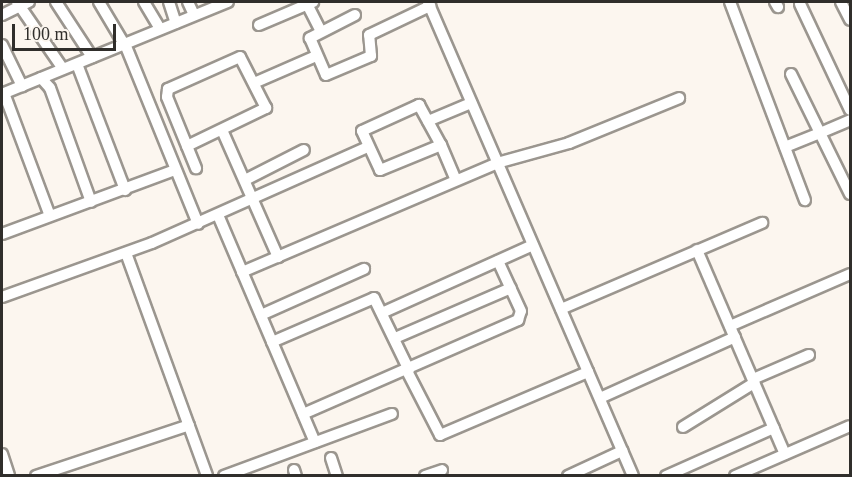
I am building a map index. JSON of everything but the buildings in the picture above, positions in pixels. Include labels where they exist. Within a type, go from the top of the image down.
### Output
[{"type":"street","points":[[56,2],[92,57]]},
{"type":"street","points":[[99,2],[124,44],[198,224]]},
{"type":"street","points":[[144,2],[160,29]]},
{"type":"street","points":[[169,2],[176,23]]},
{"type":"street","points":[[188,2],[194,15]]},
{"type":"street","points":[[50,216],[3,94],[228,2]]},
{"type":"street","points":[[730,2],[805,200]]},
{"type":"street","points":[[841,2],[850,20]]},
{"type":"street","points":[[2,15],[22,3],[63,69]]},
{"type":"street","points":[[259,25],[310,3],[321,31]]},
{"type":"street","points":[[355,15],[310,38],[326,75],[371,56],[369,35],[429,4],[633,476]]},
{"type":"street","points":[[800,4],[850,110]]},
{"type":"street","points":[[2,45],[22,86]]},
{"type":"street","points":[[188,147],[266,108],[238,56],[170,86],[167,97],[196,168]]},
{"type":"street","points":[[254,83],[316,56]]},
{"type":"street","points":[[77,64],[124,190]]},
{"type":"street","points":[[791,74],[850,194]]},
{"type":"street","points":[[41,78],[50,88],[91,202]]},
{"type":"street","points":[[242,272],[497,163],[569,143],[678,98]]},
{"type":"street","points":[[428,121],[471,104]]},
{"type":"street","points":[[441,145],[380,170],[365,148],[363,129],[415,105],[428,121],[441,145],[456,180]]},
{"type":"street","points":[[785,147],[850,120]]},
{"type":"street","points":[[222,130],[278,257]]},
{"type":"street","points":[[2,297],[126,253],[198,224],[365,148]]},
{"type":"street","points":[[245,180],[304,150]]},
{"type":"street","points":[[2,220],[4,233],[175,170]]},
{"type":"street","points":[[218,215],[315,442]]},
{"type":"street","points":[[561,309],[762,223]]},
{"type":"street","points":[[384,312],[533,245]]},
{"type":"street","points":[[697,250],[785,454]]},
{"type":"street","points":[[126,253],[207,476]]},
{"type":"street","points":[[303,414],[518,320],[521,311],[498,261]]},
{"type":"street","points":[[261,315],[364,269]]},
{"type":"street","points":[[730,326],[850,274]]},
{"type":"street","points":[[395,338],[511,288]]},
{"type":"street","points":[[272,342],[370,298],[384,312],[408,370],[440,435],[588,372]]},
{"type":"street","points":[[600,398],[735,337]]},
{"type":"street","points":[[683,427],[754,381],[809,355]]},
{"type":"street","points":[[224,476],[392,414]]},
{"type":"street","points":[[36,476],[189,425]]},
{"type":"street","points":[[735,476],[850,426]]},
{"type":"street","points":[[666,476],[774,428]]},
{"type":"street","points":[[568,476],[622,452]]},
{"type":"street","points":[[2,454],[9,476]]},
{"type":"street","points":[[331,458],[337,476]]},
{"type":"street","points":[[425,476],[442,470]]}]
